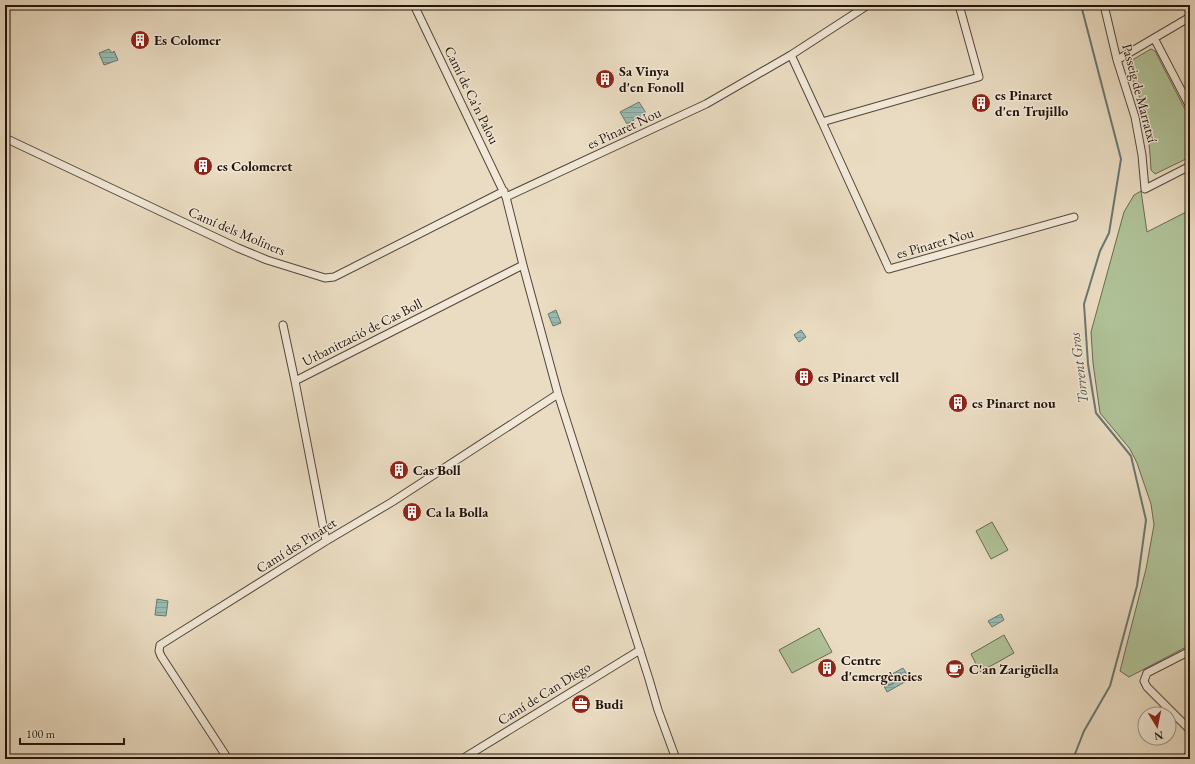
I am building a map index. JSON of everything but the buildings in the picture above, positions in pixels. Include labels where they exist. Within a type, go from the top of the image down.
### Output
[{"type":"street","name":"Camí de Ca'n Palou","points":[[414,5],[505,194],[558,394],[658,710],[676,759]]},
{"type":"street","name":"es Pinaret Nou","points":[[505,194],[706,104],[791,55],[868,5]]},
{"type":"street","points":[[822,122],[979,77],[959,5]]},
{"type":"street","name":"Passeig de Marratxí","points":[[1104,5],[1117,60],[1135,117],[1142,155],[1145,189],[1190,166]]},
{"type":"street","points":[[1117,60],[1190,17]]},
{"type":"street","points":[[1154,38],[1190,107]]},
{"type":"street","name":"es Pinaret Nou","points":[[791,55],[889,269],[1074,217]]},
{"type":"street","points":[[1183,93],[1190,90]]},
{"type":"street","name":"Camí dels Moliners","points":[[5,138],[238,248],[267,260],[325,278],[334,277],[505,194]]},
{"type":"street","name":"Urbanització de Cas Boll","points":[[326,541],[295,381],[523,265]]},
{"type":"street","points":[[283,325],[295,381]]},
{"type":"street","name":"Camí des Pinaret","points":[[228,759],[158,651],[160,645],[326,541],[392,502],[558,394]]},
{"type":"street","name":"Camí de Can Diego","points":[[462,759],[640,650]]},
{"type":"street","points":[[1190,651],[1148,673],[1144,681],[1147,687],[1190,730]]},
{"type":"street","points":[[1185,759],[1190,754]]},
{"type":"green space","points":[[1151,49],[1155,51],[1190,119],[1190,157],[1155,174],[1151,170],[1149,140],[1143,111],[1138,92],[1127,63]]},
{"type":"green space","points":[[1141,191],[1147,232],[1190,210],[1190,645],[1129,677],[1120,671],[1146,569],[1154,525],[1151,504],[1137,463],[1130,449],[1100,413],[1093,363],[1091,332],[1124,212],[1134,195]]},
{"type":"green space","points":[[992,522],[1008,550],[991,559],[976,531]]},
{"type":"green space","points":[[819,628],[832,652],[792,673],[779,650]]},
{"type":"green space","points":[[1004,635],[1014,653],[980,672],[971,654]]},
{"type":"water","points":[[109,49],[112,53],[114,51],[118,60],[104,65],[99,53]]},
{"type":"water","points":[[639,102],[646,113],[627,124],[620,112]]},
{"type":"water","points":[[556,310],[561,323],[553,326],[548,314]]},
{"type":"water","points":[[801,330],[806,337],[799,342],[794,335]]},
{"type":"water","points":[[157,599],[168,601],[166,616],[155,615]]},
{"type":"water","points":[[1001,614],[1004,620],[992,627],[988,621]]},
{"type":"water","points":[[903,668],[910,679],[887,692],[881,680]]},
{"type":"waterway","name":"Torrent Gros","points":[[1073,759],[1084,731],[1110,686],[1137,586],[1146,520],[1131,456],[1096,413],[1088,364],[1084,304],[1100,251],[1109,233],[1121,159],[1081,5]]},
{"type":"place","name":"Es Colomer","points":[[140,40]]},
{"type":"place","name":"Sa Vinya d'en Fonoll","points":[[605,79]]},
{"type":"place","name":"es Pinaret d'en Trujillo","points":[[981,103]]},
{"type":"place","name":"es Colomeret","points":[[203,166]]},
{"type":"place","name":"es Pinaret vell","points":[[804,377]]},
{"type":"place","name":"es Pinaret nou","points":[[958,403]]},
{"type":"place","name":"Cas Boll","points":[[399,470]]},
{"type":"place","name":"Ca la Bolla","points":[[412,512]]},
{"type":"place","name":"Centre d'emergències","points":[[827,668]]},
{"type":"place","name":"C'an Zarigüella","points":[[955,669]]},
{"type":"place","name":"Budi","points":[[581,704]]}]
